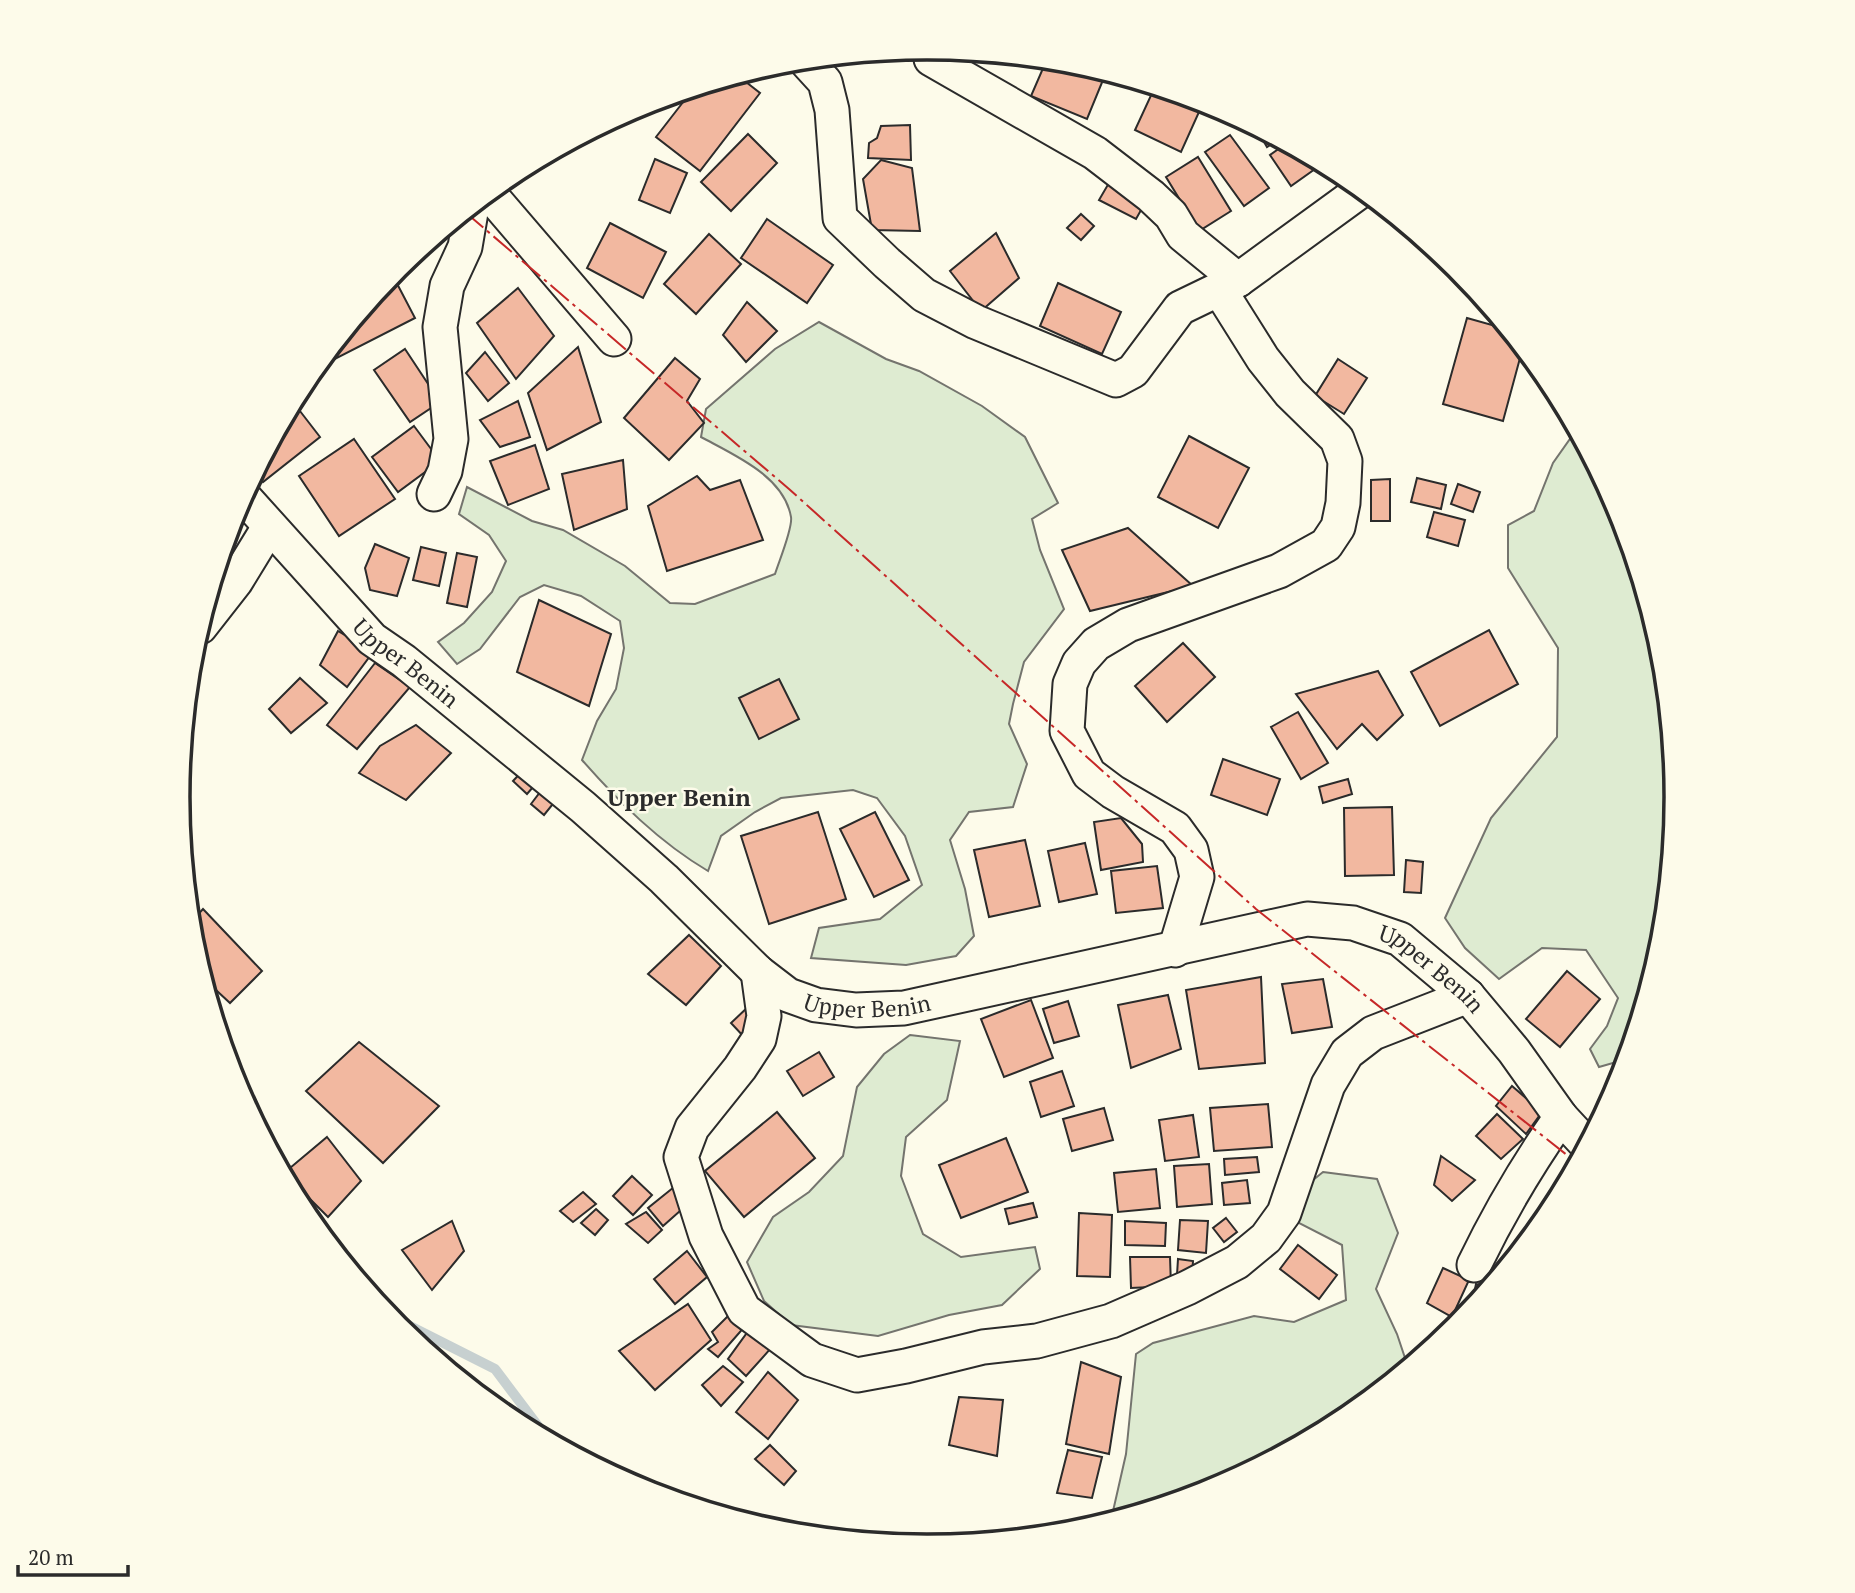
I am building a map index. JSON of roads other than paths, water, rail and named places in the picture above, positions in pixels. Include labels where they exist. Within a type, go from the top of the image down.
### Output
[{"type":"street","points":[[933,60],[1095,153],[1171,215],[1183,235],[1228,285],[1263,359],[1290,393],[1337,439],[1345,461],[1343,503],[1338,527],[1326,545],[1279,571],[1128,625],[1096,644],[1079,663],[1070,684],[1067,731],[1089,774],[1113,792],[1175,828],[1191,849],[1197,877],[1175,950]]},
{"type":"street","points":[[813,69],[825,82],[832,110],[840,218],[924,295],[976,322],[1116,380],[1133,371],[1180,308],[1228,285],[1353,196]]},
{"type":"street","points":[[495,200],[614,339]]},
{"type":"street","points":[[434,495],[445,471],[450,439],[440,327],[447,286],[466,247],[469,220]]},
{"type":"street","name":"Upper Benin","points":[[251,505],[372,639],[404,661],[583,807],[664,879],[758,972],[788,995],[816,1005],[856,1010],[904,1008],[1307,919],[1353,923],[1400,939],[1468,996],[1580,1137]]},
{"type":"street","points":[[216,607],[236,582],[270,527]]},
{"type":"street","points":[[758,972],[764,1016],[759,1039],[740,1068],[692,1128],[681,1157],[706,1236],[744,1310],[812,1360],[857,1375],[983,1347],[1038,1341],[1111,1321],[1187,1289],[1237,1262],[1266,1238],[1284,1213],[1328,1085],[1347,1054],[1373,1033],[1468,996]]},
{"type":"street","points":[[1474,1265],[1497,1216],[1561,1116]]},
{"type":"waterway","points":[[421,1332],[495,1369],[532,1418]]},
{"type":"district","name":"Upper Benin","points":[[679,798]]}]
